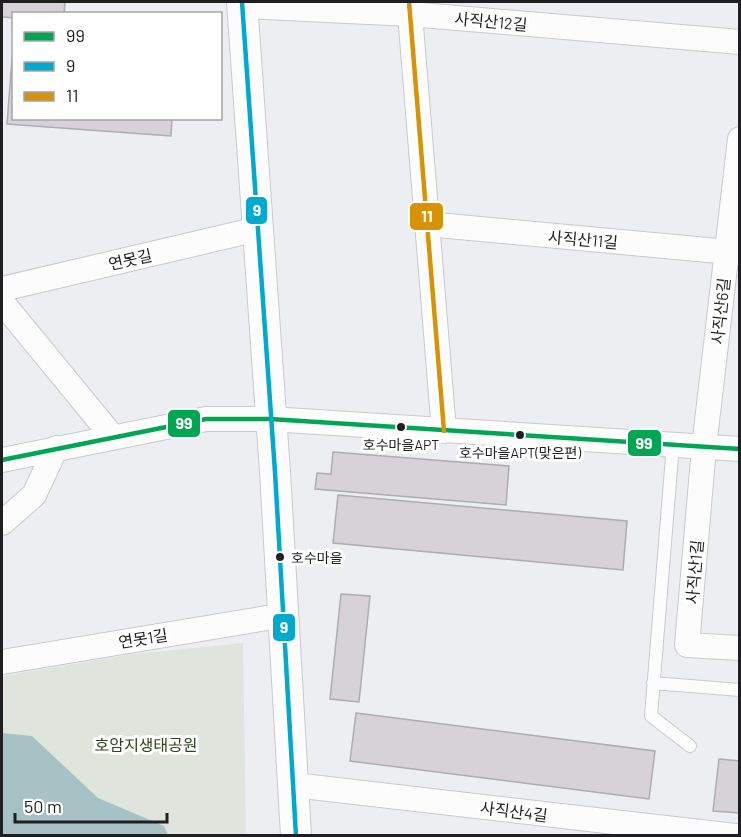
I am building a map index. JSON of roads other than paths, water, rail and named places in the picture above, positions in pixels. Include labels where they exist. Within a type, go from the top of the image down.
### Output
[{"type":"street","name":"사직산12길","points":[[242,4],[409,8],[740,42]]},
{"type":"street","points":[[242,4],[285,615],[296,836]]},
{"type":"street","points":[[409,8],[444,431]]},
{"type":"street","name":"사직산6길","points":[[704,447],[733,253],[740,139]]},
{"type":"street","name":"사직산11길","points":[[427,224],[733,253]]},
{"type":"street","name":"연못길","points":[[2,288],[258,229]]},
{"type":"street","points":[[2,302],[112,436]]},
{"type":"street","points":[[2,460],[112,436],[206,419],[270,419],[740,449]]},
{"type":"street","name":"사직산1길","points":[[704,447],[687,645],[740,648]]},
{"type":"street","points":[[2,523],[34,495],[56,448]]},
{"type":"street","name":"연못1길","points":[[2,662],[285,615]]},
{"type":"street","name":"사직산4길","points":[[294,785],[735,836]]},
{"type":"lane","points":[[673,444],[651,716],[690,746]]},
{"type":"lane","points":[[653,683],[740,690]]},
{"type":"water","points":[[2,733],[32,736],[98,798],[164,826],[168,835],[2,835]]},
{"type":"place","name":"호수마을APT","points":[[401,427]]},
{"type":"place","name":"호수마을APT(맞은편)","points":[[520,435]]},
{"type":"place","name":"호수마을","points":[[280,557]]},
{"type":"park label","name":"호암지생태공원","points":[[146,744]]}]
